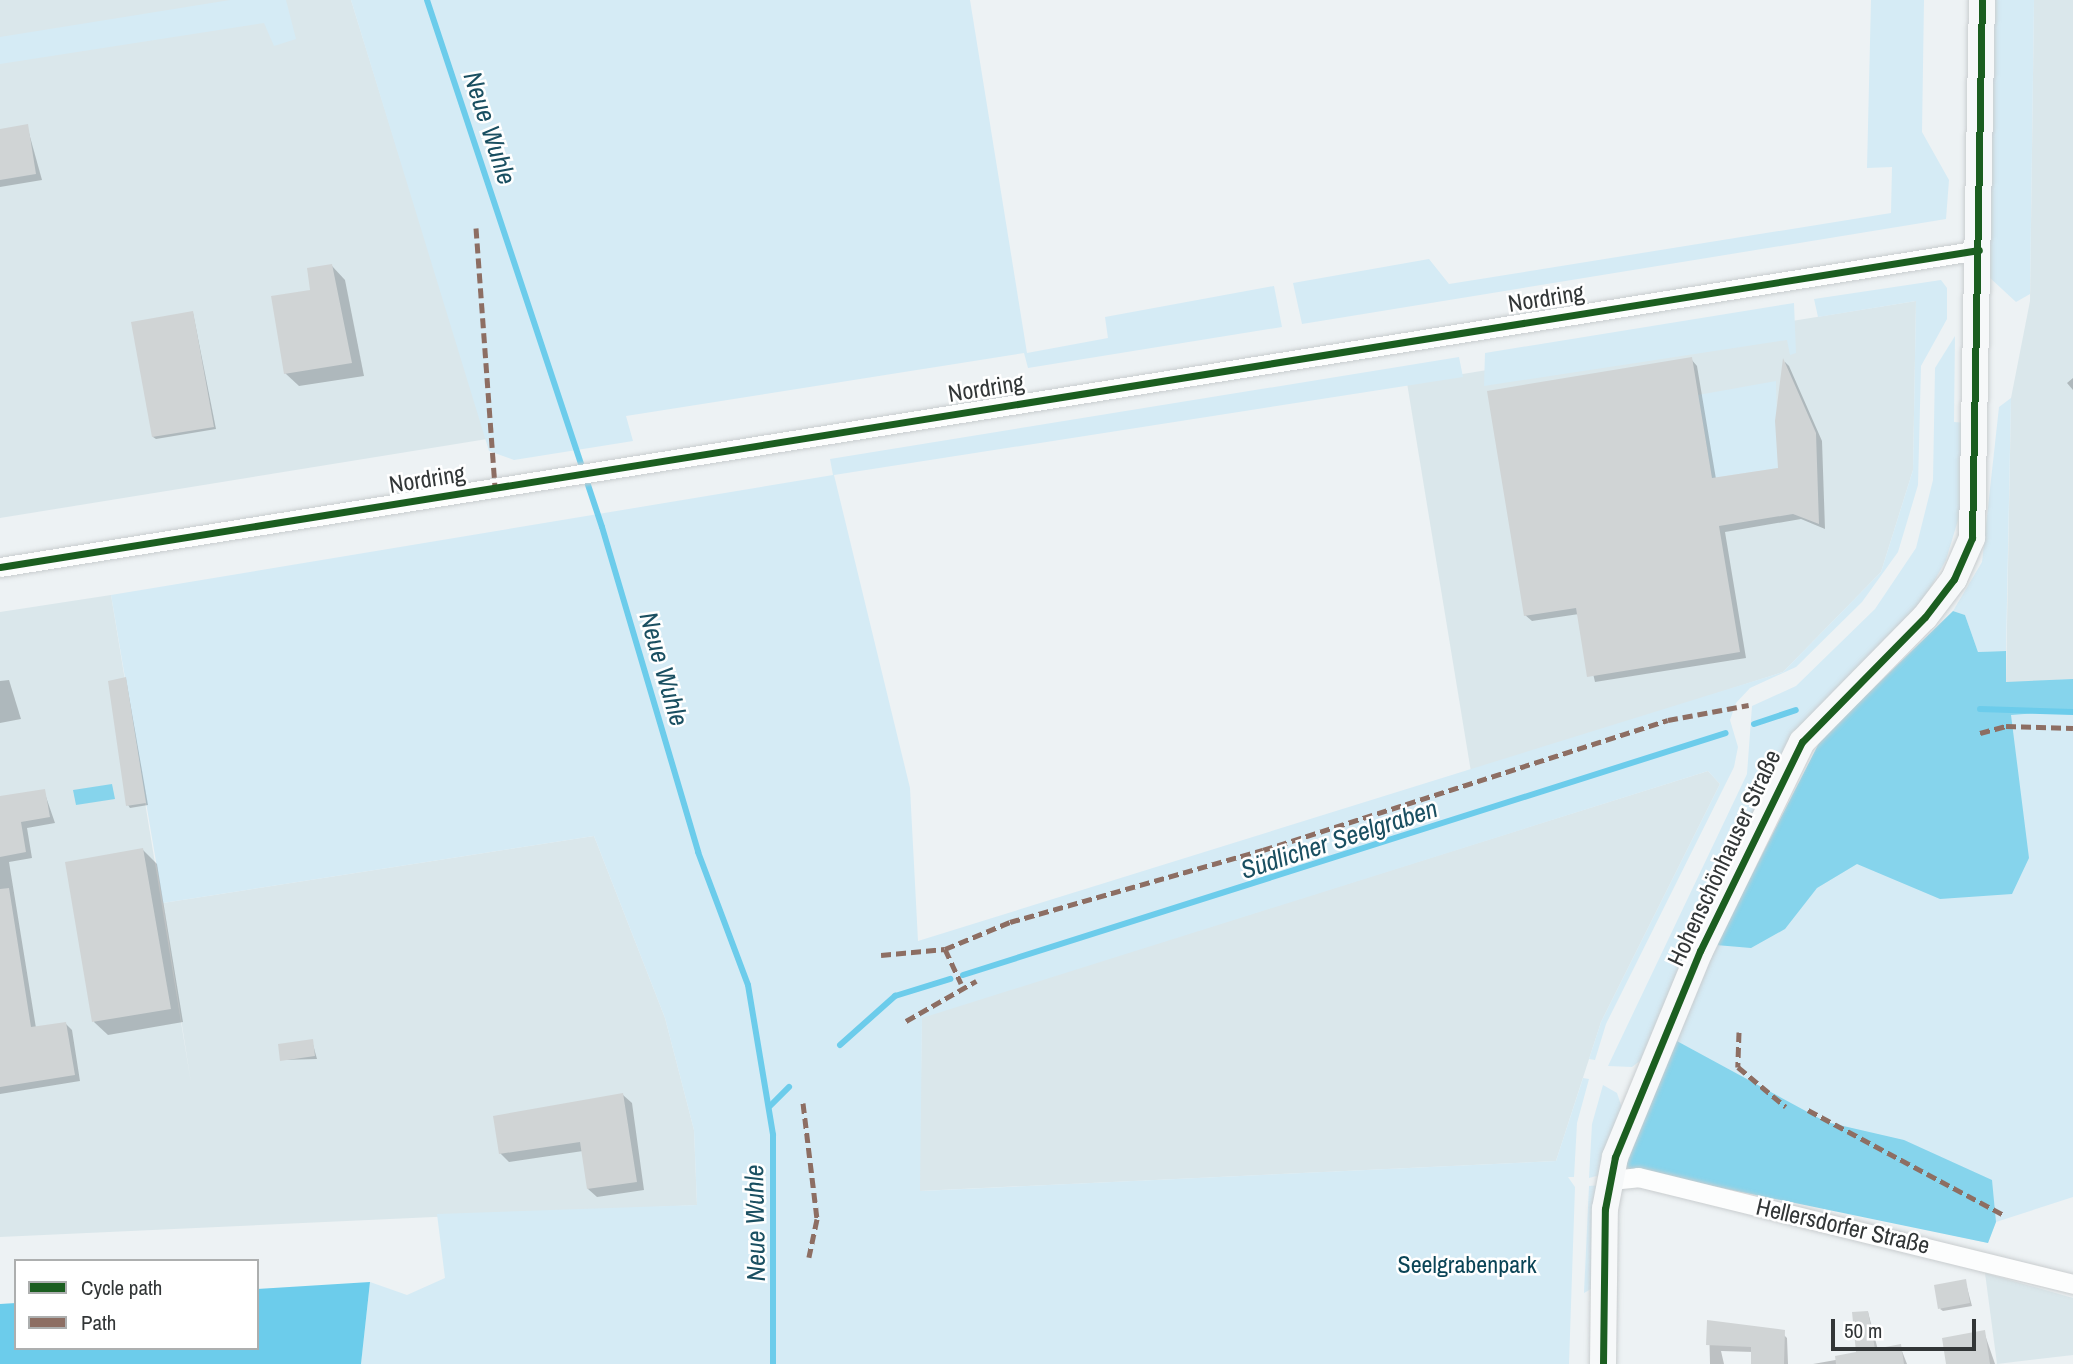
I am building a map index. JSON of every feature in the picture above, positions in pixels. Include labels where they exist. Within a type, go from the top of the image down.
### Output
[{"type":"street","name":"Hohenschönhauser Straße","points":[[1603,1364],[1611,1180],[1667,1027],[1795,754],[1925,617],[1964,562],[1975,513],[1982,0]]},
{"type":"street","name":"Nordring","points":[[0,566],[1979,250]]},
{"type":"street","name":"Hellersdorfer Straße","points":[[1611,1180],[1638,1177],[2073,1284]]},
{"type":"shaded area","points":[[0,0],[351,0],[487,439],[0,518]]},
{"type":"shaded area","points":[[2034,0],[2073,0],[2073,679],[2006,683],[2011,398],[2030,301]]},
{"type":"shaded area","points":[[1916,301],[1913,470],[1881,572],[1783,672],[1471,772],[1407,383]]},
{"type":"shaded area","points":[[111,595],[191,1083],[163,903],[594,836],[665,1018],[694,1130],[697,1205],[0,1237],[0,612]]},
{"type":"shaded area","points":[[1953,611],[1965,615],[1978,652],[2006,651],[2006,682],[2073,679],[2073,710],[2011,715],[2029,858],[2012,894],[1940,899],[1857,864],[1817,888],[1785,929],[1751,948],[1716,945],[1821,739]]},
{"type":"shaded area","points":[[1708,771],[1720,784],[1601,1022],[1556,1161],[919,1191],[922,1017]]},
{"type":"shaded area","points":[[112,784],[115,799],[76,805],[73,790]]},
{"type":"shaded area","points":[[1675,1040],[1826,1122],[1904,1140],[1992,1180],[1996,1222],[1988,1243],[1625,1168]]},
{"type":"shaded area","points":[[1985,1273],[2073,1298],[2073,1355],[1997,1364]]},
{"type":"shaded area","points":[[370,1282],[361,1364],[0,1364],[0,1304],[14,1303],[14,1350],[259,1350],[259,1289]]},
{"type":"green space","points":[[230,0],[286,0],[296,39],[274,46],[264,23],[0,64],[0,37]]},
{"type":"green space","points":[[351,0],[970,0],[1027,353],[1108,338],[1105,317],[1274,286],[1282,327],[1028,368],[1024,353],[626,416],[633,441],[514,460],[489,451]]},
{"type":"green space","points":[[1871,0],[1924,0],[1922,132],[1949,180],[1946,219],[1302,324],[1293,283],[1429,259],[1449,284],[1891,213],[1892,167],[1867,168]]},
{"type":"green space","points":[[1992,0],[2034,0],[2030,294],[2016,302],[1989,277]]},
{"type":"green space","name":"Seelgrabenpark","points":[[1941,280],[1947,288],[1947,319],[1921,366],[1918,485],[1898,552],[1862,602],[1796,667],[1750,688],[1736,703],[1730,720],[1738,747],[1734,767],[1606,1024],[1595,1060],[1589,1059],[1601,1022],[1720,784],[1708,771],[922,1018],[920,1191],[1556,1161],[1583,1078],[1589,1079],[1577,1123],[1574,1177],[1568,1177],[1575,1187],[1569,1364],[361,1364],[370,1282],[407,1295],[445,1278],[437,1214],[697,1205],[694,1130],[665,1018],[594,836],[163,903],[111,595],[833,475],[830,459],[1459,357],[1463,377],[834,475],[910,788],[918,941],[1783,672],[1881,572],[1913,470],[1916,301],[1818,317],[1814,299]]},
{"type":"green space","points":[[1794,303],[1796,353],[1790,355],[1787,340],[1484,386],[1485,353]]},
{"type":"green space","points":[[1955,336],[1954,422],[1967,423],[1962,507],[1946,560],[1924,599],[1819,708],[1645,1057],[1632,1067],[1608,1066],[1747,774],[1752,706],[1796,686],[1875,609],[1916,548],[1933,480],[1935,368]]},
{"type":"green space","points":[[1776,381],[1778,468],[1712,478],[1698,395]]},
{"type":"green space","points":[[2011,398],[2006,651],[1978,652],[1965,615],[1953,611],[1982,562],[1999,407]]},
{"type":"green space","points":[[2073,679],[2073,1197],[1996,1222],[1988,1243],[1706,1181],[1638,1173],[1629,1154],[1716,945],[2006,683]]},
{"type":"green space","points":[[1603,1085],[1617,1093],[1622,1108],[1604,1174],[1589,1178],[1592,1124]]},
{"type":"green space","points":[[1602,1185],[1593,1288],[1584,1293],[1589,1186]]},
{"type":"building","points":[[28,124],[36,174],[0,180],[0,129]]},
{"type":"building","points":[[332,264],[352,363],[284,374],[271,296],[310,290],[307,268]]},
{"type":"building","points":[[193,311],[214,427],[152,437],[131,322]]},
{"type":"building","points":[[1692,357],[1712,478],[1778,468],[1775,421],[1783,358],[1816,433],[1819,524],[1793,514],[1719,526],[1740,652],[1587,677],[1576,608],[1524,616],[1487,391]]},
{"type":"building","points":[[126,677],[146,803],[126,806],[108,681]]},
{"type":"building","points":[[45,789],[50,817],[21,822],[26,852],[0,857],[0,796]]},
{"type":"building","points":[[143,848],[171,1009],[92,1022],[65,862]]},
{"type":"building","points":[[9,888],[31,1027],[66,1022],[75,1075],[0,1087],[0,889]]},
{"type":"building","points":[[313,1039],[315,1056],[280,1061],[278,1044]]},
{"type":"building","points":[[623,1093],[637,1182],[587,1189],[580,1142],[499,1154],[493,1116]]},
{"type":"building","points":[[1966,1279],[1970,1303],[1938,1309],[1934,1285]]},
{"type":"building","points":[[1868,1311],[1875,1349],[1901,1344],[1904,1364],[1836,1364],[1835,1356],[1856,1352],[1852,1312]]},
{"type":"building","points":[[1707,1320],[1785,1330],[1784,1364],[1751,1364],[1751,1347],[1706,1345]]},
{"type":"building","points":[[1985,1330],[1990,1364],[1946,1364],[1942,1338]]},
{"type":"waterway","name":"Neue Wuhle","points":[[427,0],[602,527],[698,852],[748,985],[773,1135],[773,1364]]},
{"type":"waterway","name":"Südlicher Seelgraben","points":[[1980,709],[2073,712]]},
{"type":"waterway","name":"Südlicher Seelgraben","points":[[1754,724],[1796,710]]},
{"type":"waterway","name":"Südlicher Seelgraben","points":[[963,975],[1726,733]]},
{"type":"waterway","name":"Südlicher Seelgraben","points":[[840,1045],[895,996],[950,979]]},
{"type":"waterway","points":[[770,1106],[789,1087]]},
{"type":"marked path","points":[[476,228],[495,488]]},
{"type":"marked path","points":[[881,955],[945,949],[1010,922],[1263,850],[1668,720],[1749,705]]},
{"type":"marked path","points":[[1980,733],[2006,726],[2073,728]]},
{"type":"marked path","points":[[945,949],[961,984]]},
{"type":"marked path","points":[[906,1021],[976,981]]},
{"type":"marked path","points":[[1739,1032],[1738,1067],[1786,1107]]},
{"type":"marked path","points":[[803,1103],[817,1219],[809,1257]]},
{"type":"marked path","points":[[1808,1110],[2004,1215]]},
{"type":"cycle path","points":[[1603,1364],[1605,1209],[1615,1157],[1700,951],[1802,742],[1925,617],[1954,579],[1972,538],[1982,0]]},
{"type":"cycle path","points":[[0,567],[1979,250]]}]
